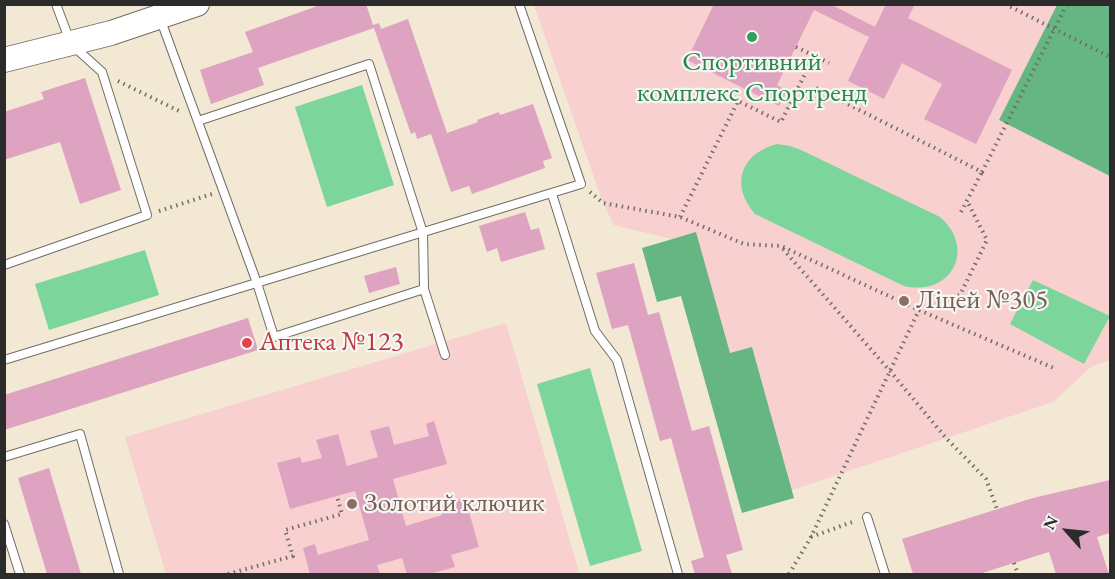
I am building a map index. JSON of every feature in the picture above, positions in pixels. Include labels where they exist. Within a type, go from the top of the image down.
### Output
[{"type":"street","points":[[4,60],[71,44],[197,4]]},
{"type":"lane","points":[[4,265],[147,215],[102,72],[71,44],[56,4]]},
{"type":"lane","points":[[4,360],[581,184],[519,4]]},
{"type":"lane","points":[[160,17],[224,190],[274,337],[424,289]]},
{"type":"lane","points":[[198,121],[369,64],[423,233],[424,289],[445,355]]},
{"type":"lane","points":[[552,194],[595,331],[617,360],[678,574]]},
{"type":"lane","points":[[4,457],[80,434],[119,574]]},
{"type":"lane","points":[[867,517],[885,574]]},
{"type":"lane","points":[[4,524],[20,574]]},
{"type":"path","points":[[1005,4],[1110,57]]},
{"type":"path","points":[[962,212],[1067,4]]},
{"type":"path","points":[[796,47],[829,63]]},
{"type":"path","points":[[680,217],[738,101],[780,122],[814,56]]},
{"type":"path","points":[[102,72],[198,121]]},
{"type":"path","points":[[816,88],[982,172]]},
{"type":"path","points":[[581,184],[603,203],[680,217],[744,244],[781,246],[919,310],[1056,369]]},
{"type":"path","points":[[147,215],[224,190]]},
{"type":"path","points":[[789,574],[811,537],[919,310],[960,295],[987,240],[967,201]]},
{"type":"path","points":[[781,246],[946,438],[986,479],[997,509]]},
{"type":"path","points":[[228,574],[293,556],[285,530],[342,514],[337,496]]},
{"type":"path","points":[[811,537],[867,517]]},
{"type":"path","points":[[1014,563],[1018,574]]},
{"type":"shaded area","name":"Ліцей №305","points":[[534,5],[1110,5],[1110,360],[1092,366],[1053,402],[754,503],[680,241],[614,225],[603,203]]},
{"type":"shaded area","name":"Золотий ключик","points":[[506,323],[579,572],[570,574],[166,574],[125,437]]},
{"type":"green space","points":[[1057,5],[1110,5],[1110,176],[999,120]]},
{"type":"green space","points":[[362,85],[394,185],[327,207],[295,107]]},
{"type":"green space","points":[[777,144],[801,150],[940,217],[951,230],[957,243],[954,268],[935,284],[921,288],[904,286],[755,214],[743,192],[741,182],[743,172],[754,155]]},
{"type":"green space","points":[[696,232],[730,353],[752,347],[794,498],[742,513],[681,296],[657,302],[642,248]]},
{"type":"green space","points":[[145,250],[159,295],[49,330],[35,284]]},
{"type":"green space","points":[[1033,280],[1110,316],[1084,364],[1010,324]]},
{"type":"green space","points":[[590,368],[642,551],[590,566],[537,384]]},
{"type":"building","points":[[323,4],[366,4],[373,25],[379,23],[381,29],[408,19],[447,133],[499,112],[500,115],[533,104],[552,158],[543,161],[545,168],[472,194],[469,186],[451,192],[431,134],[417,139],[415,132],[411,134],[374,28],[258,68],[264,85],[211,104],[200,70],[253,52],[245,32]]},
{"type":"building","points":[[714,4],[830,4],[875,27],[886,4],[915,4],[908,18],[1012,70],[976,144],[924,119],[942,84],[902,63],[884,99],[848,81],[869,37],[814,10],[777,85],[787,91],[779,106],[687,60]]},
{"type":"building","points":[[85,78],[121,190],[80,204],[60,142],[4,160],[4,112],[44,99],[41,92]]},
{"type":"building","points":[[525,212],[531,230],[539,228],[545,249],[501,262],[497,248],[487,252],[479,226]]},
{"type":"building","points":[[634,263],[648,315],[659,312],[692,431],[709,426],[743,550],[726,555],[732,574],[695,574],[691,561],[704,557],[671,438],[660,441],[628,325],[612,329],[596,273]]},
{"type":"building","points":[[396,267],[400,284],[369,293],[364,276]]},
{"type":"building","points":[[248,318],[258,350],[4,430],[4,395]]},
{"type":"building","points":[[434,421],[447,464],[393,479],[406,526],[442,515],[440,505],[465,498],[479,547],[451,555],[455,567],[430,574],[407,574],[402,558],[377,565],[380,574],[310,574],[303,548],[315,544],[318,555],[369,540],[355,491],[290,509],[277,463],[300,457],[302,463],[322,458],[316,440],[338,434],[347,466],[378,457],[370,431],[389,426],[394,445],[429,436],[426,424]]},
{"type":"building","points":[[49,468],[81,574],[47,574],[18,478]]},
{"type":"building","points":[[1110,480],[1110,533],[1097,537],[1109,574],[1056,574],[1049,552],[979,574],[913,574],[902,539],[1033,498]]},
{"type":"place","name":"Спортивний комплекс Спортренд","points":[[752,37]]},
{"type":"place","name":"Ліцей №305","points":[[904,301]]},
{"type":"place","name":"Аптека №123","points":[[247,343]]},
{"type":"place","name":"Золотий ключик","points":[[352,504]]}]
